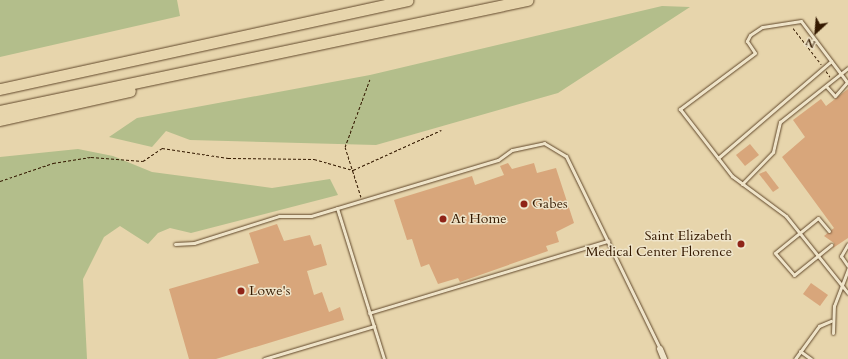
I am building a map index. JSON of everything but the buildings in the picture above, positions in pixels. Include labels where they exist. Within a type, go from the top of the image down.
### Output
[{"type":"highway","points":[[0,89],[407,0]]},
{"type":"highway","points":[[0,111],[158,79],[527,0]]},
{"type":"highway","points":[[0,120],[124,93],[158,79]]},
{"type":"street","points":[[660,349],[664,359]]},
{"type":"lane","points":[[826,86],[835,96],[846,87],[841,73],[801,21],[762,27],[750,35],[747,41],[755,53],[680,109],[718,158],[742,184],[786,216],[819,255],[848,293]]},
{"type":"lane","points":[[718,158],[769,118],[791,92],[831,61]]},
{"type":"lane","points":[[742,184],[773,152],[780,122],[848,68]]},
{"type":"lane","points":[[175,244],[194,243],[279,216],[311,216],[544,142],[566,156],[660,349]]},
{"type":"lane","points":[[337,208],[384,359]]},
{"type":"lane","points":[[829,231],[818,218],[775,253],[794,275],[831,245]]},
{"type":"lane","points":[[369,313],[608,241]]},
{"type":"lane","points":[[832,333],[831,321],[848,267],[841,256],[848,244]]},
{"type":"lane","points":[[795,359],[819,326],[831,321]]},
{"type":"lane","points":[[264,359],[374,326]]},
{"type":"lane","points":[[800,351],[811,359]]},
{"type":"path","points":[[793,28],[833,80]]},
{"type":"path","points":[[362,201],[345,147],[370,79]]},
{"type":"path","points":[[0,181],[53,163],[91,157],[143,160],[162,148],[221,158],[314,160],[353,170],[441,130]]},
{"type":"green space","points":[[0,0],[177,0],[180,16],[0,57]]},
{"type":"green space","points":[[662,6],[690,7],[558,93],[376,145],[190,140],[166,131],[152,147],[109,137],[137,118],[370,75]]},
{"type":"green space","points":[[78,149],[113,156],[152,172],[272,188],[330,179],[338,195],[191,233],[170,228],[158,233],[148,244],[120,226],[104,237],[83,279],[87,359],[0,359],[0,157]]},
{"type":"place","name":"Gabes","points":[[524,204]]},
{"type":"place","name":"At Home","points":[[443,219]]},
{"type":"place","name":"Saint Elizabeth Medical Center Florence","points":[[741,244]]},
{"type":"place","name":"Lowe's","points":[[241,291]]}]
